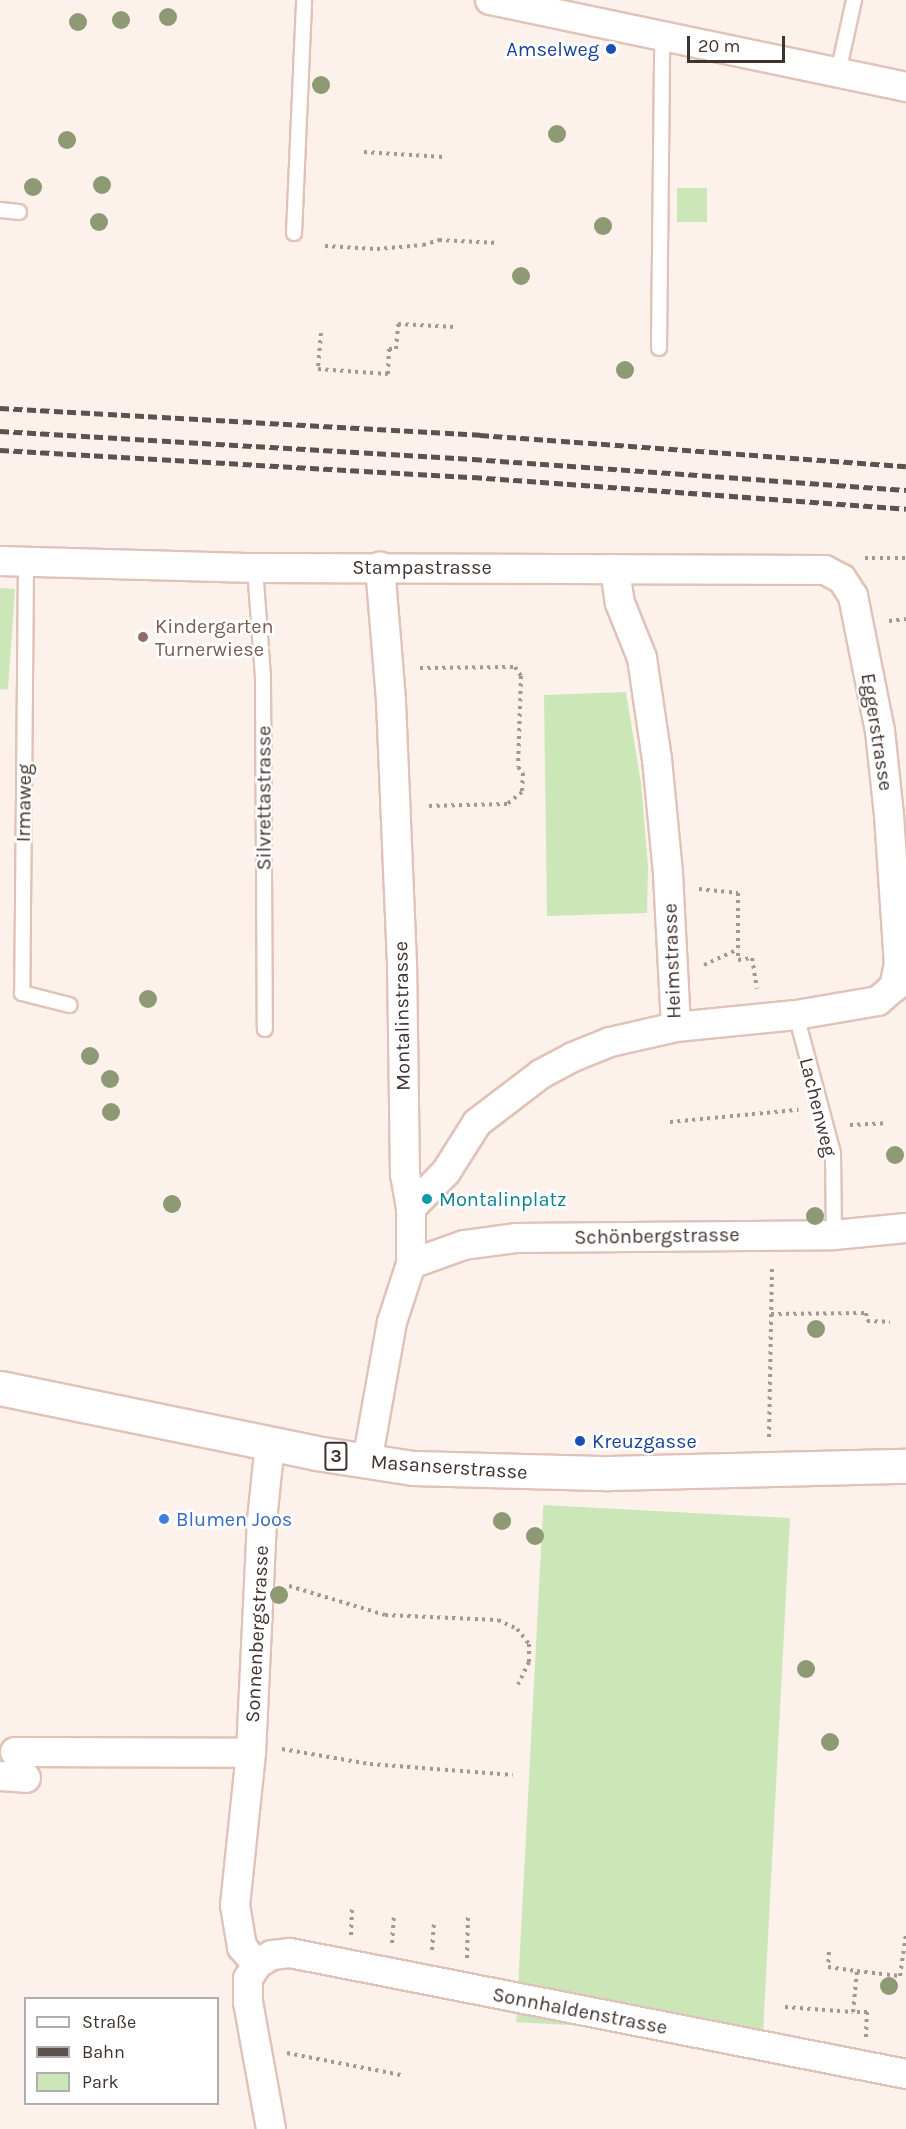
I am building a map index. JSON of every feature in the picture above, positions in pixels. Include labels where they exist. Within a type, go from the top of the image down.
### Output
[{"type":"main road","name":"Masanserstrasse","points":[[0,1388],[367,1462],[462,1472],[598,1473],[906,1466]]},
{"type":"street","points":[[493,0],[559,7],[662,36],[906,87]]},
{"type":"street","name":"Stampastrasse","points":[[13,562],[255,568],[380,566],[850,569]]},
{"type":"street","name":"Montalinstrasse","points":[[367,1462],[392,1322],[411,1264],[411,1208],[405,1174],[395,807],[380,566]]},
{"type":"street","name":"Heimstrasse","points":[[411,1208],[446,1172],[477,1123],[541,1074],[610,1042],[676,1027],[669,882],[649,698],[642,658],[620,603],[615,569]]},
{"type":"street","name":"Eggerstrasse","points":[[676,1027],[796,1015],[878,1001],[894,987],[899,964],[880,731],[853,596],[850,569]]},
{"type":"street","name":"Schönbergstrasse","points":[[411,1264],[464,1245],[516,1238],[834,1235],[906,1228]]},
{"type":"street","name":"Sonnenbergstrasse","points":[[257,1964],[242,1947],[236,1905],[252,1748],[259,1577],[270,1443]]},
{"type":"street","points":[[14,1769],[252,1748]]},
{"type":"street","name":"Sonnhaldenstrasse","points":[[257,1964],[272,1955],[290,1953],[906,2074]]},
{"type":"street","points":[[257,1964],[248,1979],[248,2002],[271,2129]]},
{"type":"lane","points":[[294,233],[304,0]]},
{"type":"lane","points":[[838,73],[854,0]]},
{"type":"lane","points":[[659,348],[662,36]]},
{"type":"lane","points":[[0,210],[19,212]]},
{"type":"lane","name":"Irmaweg","points":[[13,562],[22,993],[69,1005]]},
{"type":"lane","name":"Silvrettastrasse","points":[[255,568],[263,678],[265,1029]]},
{"type":"lane","name":"Lachenweg","points":[[796,1015],[827,1126],[832,1153],[834,1235]]},
{"type":"path","points":[[364,153],[444,157]]},
{"type":"path","points":[[325,246],[377,249],[423,245],[440,240],[499,243]]},
{"type":"path","points":[[321,333],[318,369],[388,374],[389,349],[396,349],[398,324],[456,327]]},
{"type":"path","points":[[850,569],[906,558]]},
{"type":"path","points":[[388,668],[515,667],[521,676],[518,767],[523,773],[522,792],[507,804],[395,807]]},
{"type":"path","points":[[669,882],[738,893],[738,960],[752,958],[767,1018]]},
{"type":"path","points":[[670,1122],[822,1108]]},
{"type":"path","points":[[827,1126],[885,1123]]},
{"type":"path","points":[[769,1437],[773,1234]]},
{"type":"path","points":[[771,1314],[866,1313],[867,1321],[890,1322]]},
{"type":"path","points":[[259,1577],[385,1615],[498,1620],[517,1629],[529,1644],[529,1662],[518,1685]]},
{"type":"path","points":[[252,1748],[370,1764],[513,1775]]},
{"type":"path","points":[[466,1988],[468,1914]]},
{"type":"path","points":[[829,1952],[828,1967],[900,1976],[906,1934]]},
{"type":"path","points":[[853,2012],[857,1971]]},
{"type":"path","points":[[785,2007],[867,2013],[866,2045]]},
{"type":"path","points":[[256,2047],[401,2074]]},
{"type":"green space","points":[[677,188],[707,188],[707,222],[677,222]]},
{"type":"green space","points":[[0,588],[15,589],[8,690],[0,689]]},
{"type":"green space","points":[[626,692],[641,783],[648,867],[647,913],[547,916],[544,695]]},
{"type":"green space","points":[[543,1505],[790,1518],[763,2035],[516,2022]]},
{"type":"railway","points":[[0,408],[480,435],[906,466]]},
{"type":"railway","points":[[0,431],[473,459],[906,490]]},
{"type":"railway","points":[[0,450],[473,477],[906,509]]},
{"type":"place","name":"Amselweg","points":[[611,49]]},
{"type":"place","name":"Kindergarten Turnerwiese","points":[[143,637]]},
{"type":"place","name":"Montalinplatz","points":[[427,1199]]},
{"type":"place","name":"Kreuzgasse","points":[[580,1441]]},
{"type":"place","name":"Blumen Joos","points":[[164,1519]]}]
